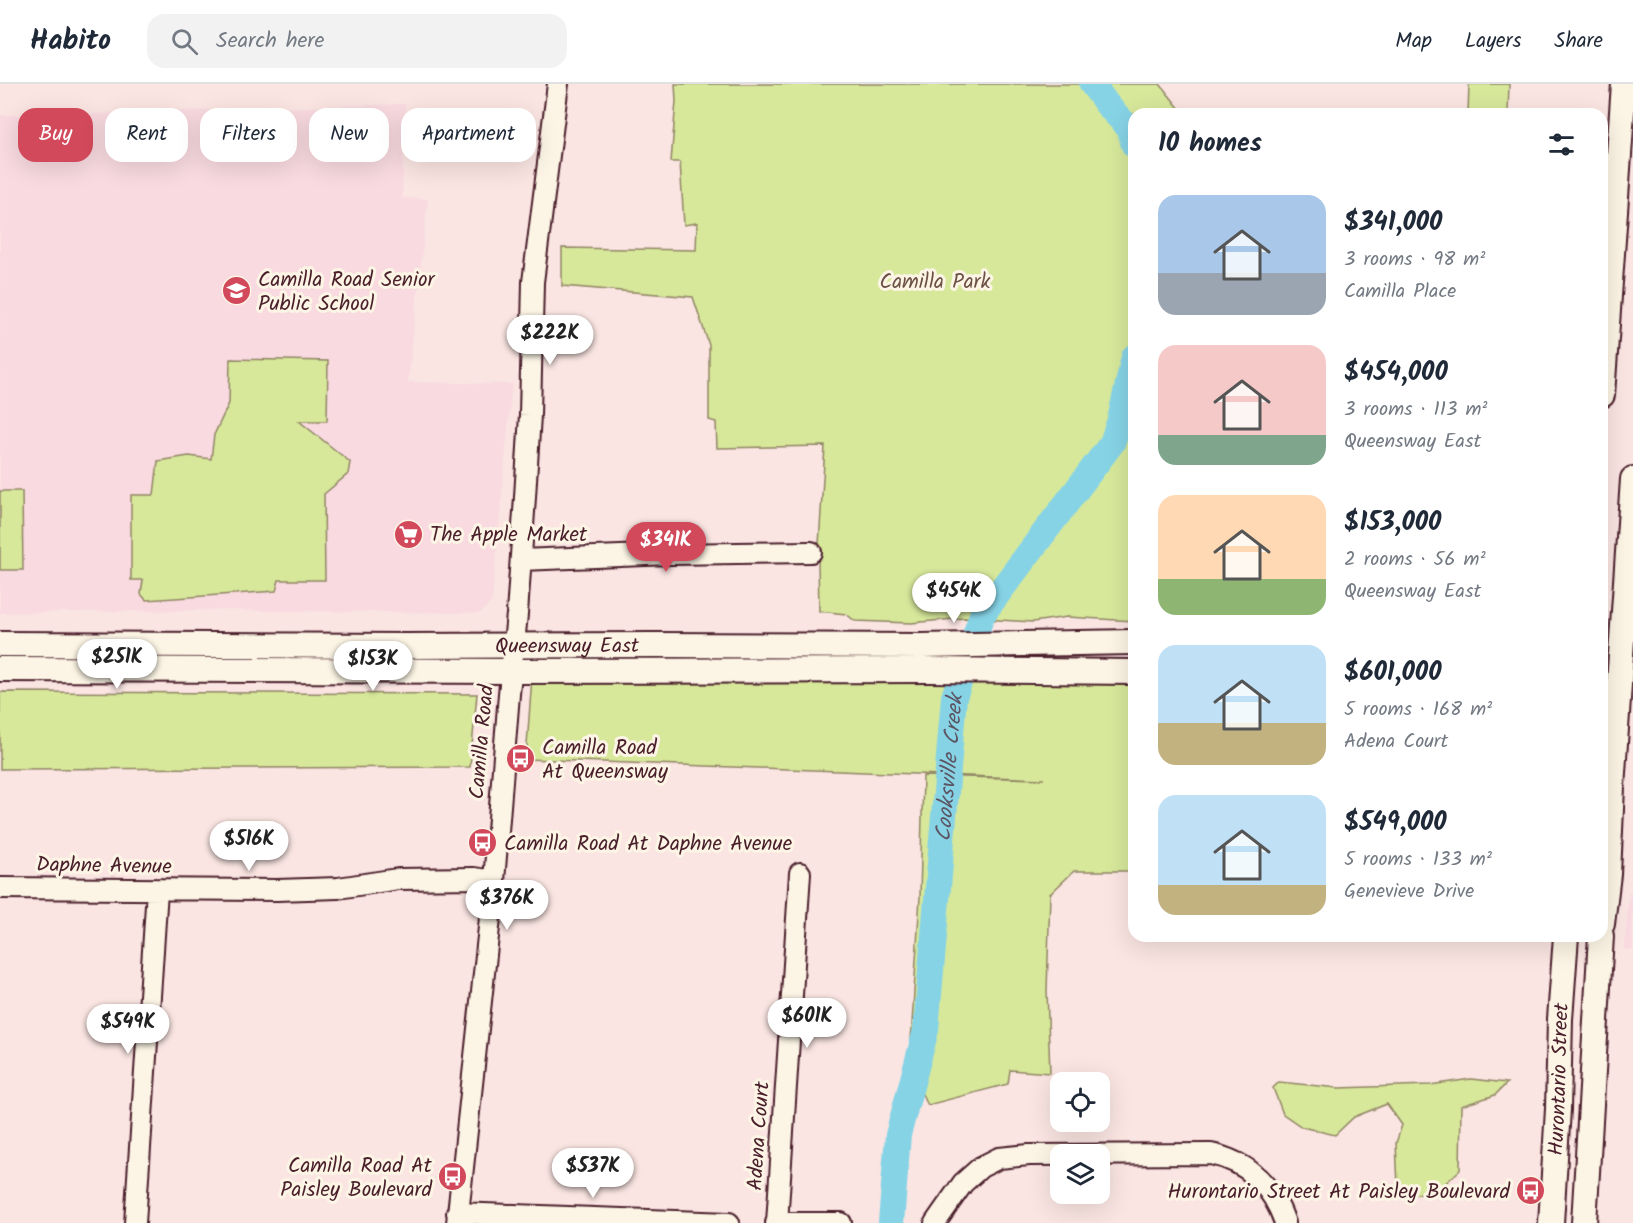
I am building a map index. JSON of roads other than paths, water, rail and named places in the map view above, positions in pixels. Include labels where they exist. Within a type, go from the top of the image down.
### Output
[{"type":"main road","points":[[1608,310],[1624,84]]},
{"type":"main road","points":[[1608,873],[1619,642],[1628,559],[1633,478]]},
{"type":"main road","points":[[1628,559],[1633,585]]},
{"type":"main road","name":"Queensway East","points":[[0,644],[922,646],[1128,642]]},
{"type":"main road","name":"Queensway East","points":[[0,669],[1128,672]]},
{"type":"main road","points":[[1614,752],[1633,716]]},
{"type":"main road","name":"Hurontario Street","points":[[1551,1223],[1566,942]]},
{"type":"main road","name":"Hurontario Street","points":[[1584,1223],[1600,942]]},
{"type":"street","name":"Camilla Road","points":[[457,1218],[494,881],[512,671],[530,415],[533,282],[558,84]]},
{"type":"street","points":[[520,560],[670,554],[811,552]]},
{"type":"street","name":"Adena Court","points":[[776,1223],[800,873]]},
{"type":"street","name":"Daphne Avenue","points":[[0,888],[278,890],[338,888],[398,879],[474,878],[494,881]]},
{"type":"street","points":[[135,1223],[157,890]]},
{"type":"street","points":[[935,1223],[963,1183],[981,1167],[999,1158],[1029,1155],[1211,1154],[1242,1165],[1257,1177],[1279,1207],[1285,1223]]},
{"type":"street","points":[[457,1218],[729,1223]]},
{"type":"street","points":[[776,1223],[841,1223]]},
{"type":"waterway","name":"Cooksville Creek","points":[[1092,84],[1128,127]]},
{"type":"waterway","name":"Cooksville Creek","points":[[891,1223],[898,1135],[926,1030],[954,697],[982,615],[1112,443],[1128,384]]},
{"type":"place","name":"Camilla Road Senior Public School","points":[[237,291]]},
{"type":"place","name":"The Apple Market","points":[[409,534]]},
{"type":"place","name":"Camilla Road At Queensway","points":[[521,759]]},
{"type":"place","name":"Camilla Road At Daphne Avenue","points":[[483,843]]},
{"type":"place","name":"Camilla Road At Paisley Boulevard","points":[[453,1177]]},
{"type":"place","name":"Hurontario Street At Paisley Boulevard","points":[[1531,1191]]},
{"type":"park label","name":"Camilla Park","points":[[935,281]]}]
